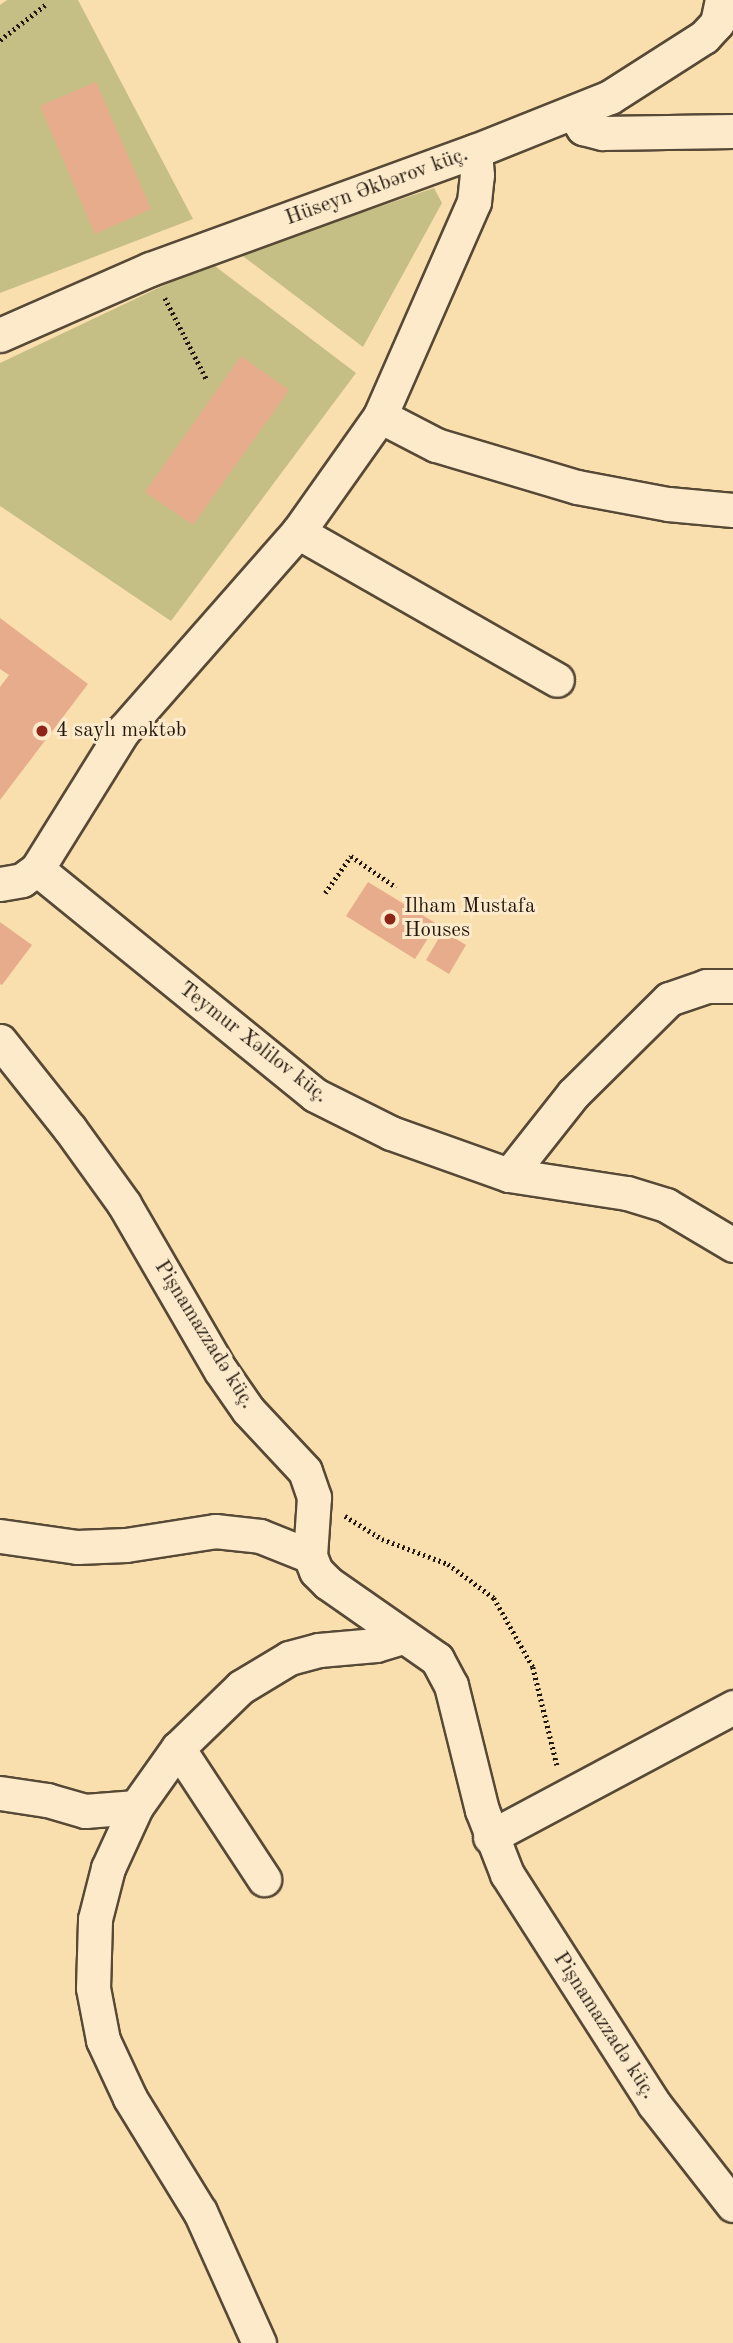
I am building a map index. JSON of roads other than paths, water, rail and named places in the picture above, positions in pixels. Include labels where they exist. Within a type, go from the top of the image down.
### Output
[{"type":"street","name":"Hüseyn Əkbərov küç.","points":[[0,335],[150,269],[574,114],[634,82],[704,37],[724,16]]},
{"type":"street","points":[[574,114],[583,128],[602,133],[733,131]]},
{"type":"street","points":[[0,884],[22,880],[37,869],[123,731],[298,532],[380,416],[474,202],[477,174],[475,151]]},
{"type":"street","points":[[380,416],[436,445],[577,487],[668,504],[733,510]]},
{"type":"street","points":[[298,532],[557,680]]},
{"type":"street","name":"Teymur Xəlilov küç.","points":[[37,869],[315,1096],[391,1133],[509,1175],[627,1193],[666,1205],[733,1245]]},
{"type":"street","points":[[509,1175],[573,1094],[669,999],[706,986],[733,986]]},
{"type":"street","name":"Pişnamazzadə küç.","points":[[0,1041],[70,1129],[124,1204],[221,1371],[248,1410],[305,1471],[314,1497],[310,1556],[316,1571],[328,1583],[402,1637],[437,1659],[451,1685],[491,1837],[507,1874],[653,2104],[733,2205]]},
{"type":"street","points":[[0,1536],[77,1547],[126,1545],[215,1531],[260,1536],[310,1556]]},
{"type":"street","points":[[258,2343],[200,2212],[130,2098],[103,2040],[93,1989],[94,1919],[108,1868],[136,1807],[178,1748],[241,1688],[289,1658],[318,1650],[376,1645],[402,1637]]},
{"type":"street","points":[[491,1837],[733,1707]]},
{"type":"street","points":[[178,1748],[264,1879]]},
{"type":"street","points":[[0,1793],[47,1800],[85,1811],[136,1807]]},
{"type":"place","name":"4 saylı məktəb","points":[[42,731]]},
{"type":"place","name":"Ilham Mustafa Houses","points":[[390,919]]}]
